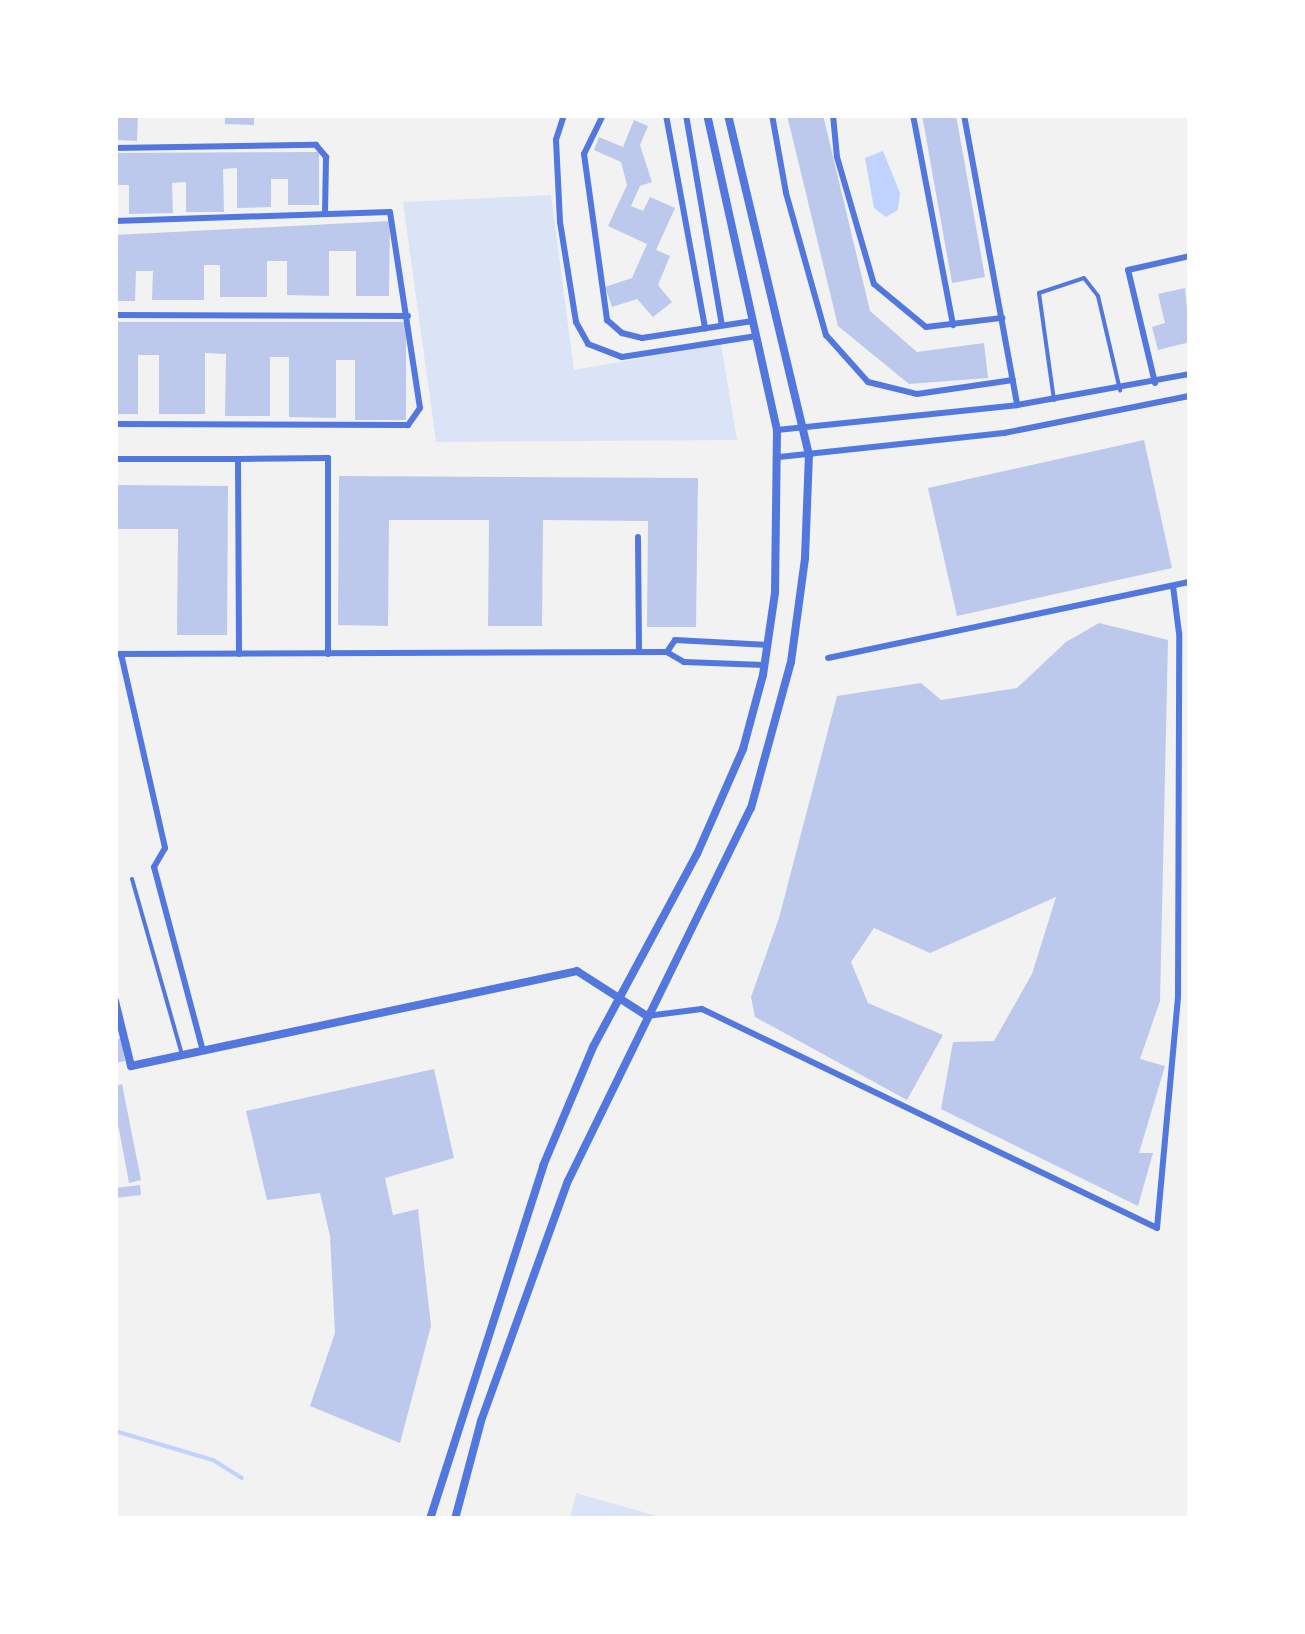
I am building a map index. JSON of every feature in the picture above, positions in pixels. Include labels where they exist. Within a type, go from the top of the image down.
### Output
[{"type":"street","points":[[564,115],[556,140],[560,222],[576,322],[588,344],[622,356],[756,336]]},
{"type":"street","points":[[603,115],[584,154],[607,320],[622,334],[642,338],[753,321]]},
{"type":"street","points":[[666,115],[705,328]]},
{"type":"street","points":[[686,115],[722,325]]},
{"type":"street","points":[[430,1519],[544,1166],[620,996],[698,854],[743,749],[765,665],[778,430],[707,115]]},
{"type":"street","points":[[455,1519],[481,1421],[568,1181],[646,1016],[731,854],[779,716],[806,558],[808,455],[728,115]]},
{"type":"street","points":[[772,115],[786,193],[826,335],[868,382],[916,394],[1014,384]]},
{"type":"street","points":[[832,115],[838,157],[874,284],[926,328],[1002,318]]},
{"type":"street","points":[[913,115],[953,325]]},
{"type":"street","points":[[964,115],[1017,405]]},
{"type":"street","points":[[115,148],[316,145],[326,157],[325,212]]},
{"type":"street","points":[[115,221],[390,212],[420,408],[408,425],[115,424]]},
{"type":"street","points":[[1156,383],[1128,270],[1190,256]]},
{"type":"street","points":[[115,315],[408,316]]},
{"type":"street","points":[[778,430],[805,431],[1054,400],[1190,374]]},
{"type":"street","points":[[778,457],[1004,433],[1190,396]]},
{"type":"street","points":[[238,458],[239,654]]},
{"type":"street","points":[[115,459],[328,458],[328,654]]},
{"type":"street","points":[[638,538],[639,652]]},
{"type":"street","points":[[828,658],[1190,582]]},
{"type":"street","points":[[115,1001],[132,1066],[576,971],[646,1016],[702,1009],[1157,1228],[1178,997],[1180,633],[1173,586]]},
{"type":"street","points":[[667,652],[676,640],[768,644]]},
{"type":"street","points":[[203,1050],[154,867],[165,848],[118,654],[667,652],[684,662],[765,665]]},
{"type":"lane","points":[[1054,400],[1039,293],[1084,278],[1098,296],[1120,390]]},
{"type":"lane","points":[[132,879],[182,1055]]},
{"type":"shaded area","points":[[551,195],[574,370],[721,344],[737,440],[436,442],[403,202]]},
{"type":"shaded area","points":[[576,1493],[668,1519],[473,1519],[570,1518]]},
{"type":"water","points":[[883,151],[900,193],[898,210],[886,217],[874,208],[865,158]]},
{"type":"building","points":[[115,115],[138,115],[137,141],[115,140]]},
{"type":"building","points":[[225,115],[254,115],[254,125],[225,124]]},
{"type":"building","points":[[787,115],[823,115],[870,311],[917,352],[984,343],[988,378],[909,384],[838,326]]},
{"type":"building","points":[[922,115],[956,115],[985,277],[952,283]]},
{"type":"building","points":[[634,120],[648,126],[640,145],[652,182],[640,186],[631,206],[643,211],[650,197],[675,208],[656,250],[670,256],[658,285],[672,302],[653,317],[637,299],[612,307],[605,287],[632,278],[647,244],[608,226],[627,185],[621,162],[594,150],[599,137],[623,147]]},
{"type":"building","points":[[319,152],[319,205],[288,205],[288,179],[271,179],[271,207],[237,208],[237,168],[223,169],[224,212],[186,212],[186,182],[172,183],[173,213],[129,214],[129,185],[115,185],[115,153]]},
{"type":"building","points":[[390,221],[389,296],[356,296],[356,251],[329,251],[329,296],[287,295],[287,261],[267,261],[267,297],[220,297],[220,265],[204,265],[204,300],[152,300],[153,271],[136,271],[135,301],[115,301],[115,235]]},
{"type":"building","points":[[1185,288],[1190,342],[1158,350],[1152,327],[1165,323],[1158,294]]},
{"type":"building","points":[[115,322],[406,322],[406,420],[355,420],[355,360],[336,360],[336,418],[289,417],[289,357],[270,357],[270,416],[225,416],[226,354],[205,353],[205,414],[159,414],[159,355],[138,355],[138,414],[115,414]]},
{"type":"building","points":[[1144,440],[1172,568],[957,616],[928,488]]},
{"type":"building","points":[[339,476],[698,478],[696,627],[647,627],[648,521],[543,520],[542,626],[488,626],[489,520],[389,520],[388,626],[338,625]]},
{"type":"building","points":[[115,485],[228,486],[227,635],[177,635],[178,529],[115,529]]},
{"type":"building","points":[[1099,623],[1168,640],[1160,1001],[1140,1059],[1165,1066],[1139,1153],[1153,1153],[1138,1206],[941,1109],[953,1042],[994,1041],[1032,974],[1056,897],[930,953],[874,928],[851,962],[868,1003],[943,1035],[907,1100],[755,1017],[751,997],[779,918],[837,696],[921,683],[941,700],[1017,688],[1066,642]]},
{"type":"building","points":[[121,1038],[125,1061],[115,1063],[115,1039]]},
{"type":"building","points":[[434,1069],[454,1158],[385,1178],[393,1215],[418,1209],[431,1326],[400,1443],[310,1406],[335,1333],[330,1236],[320,1193],[267,1200],[246,1111]]},
{"type":"building","points":[[122,1084],[141,1180],[129,1183],[115,1108],[115,1086]]},
{"type":"building","points":[[140,1185],[141,1195],[115,1198],[115,1188]]},
{"type":"waterway","points":[[115,1431],[213,1460],[242,1478]]}]
